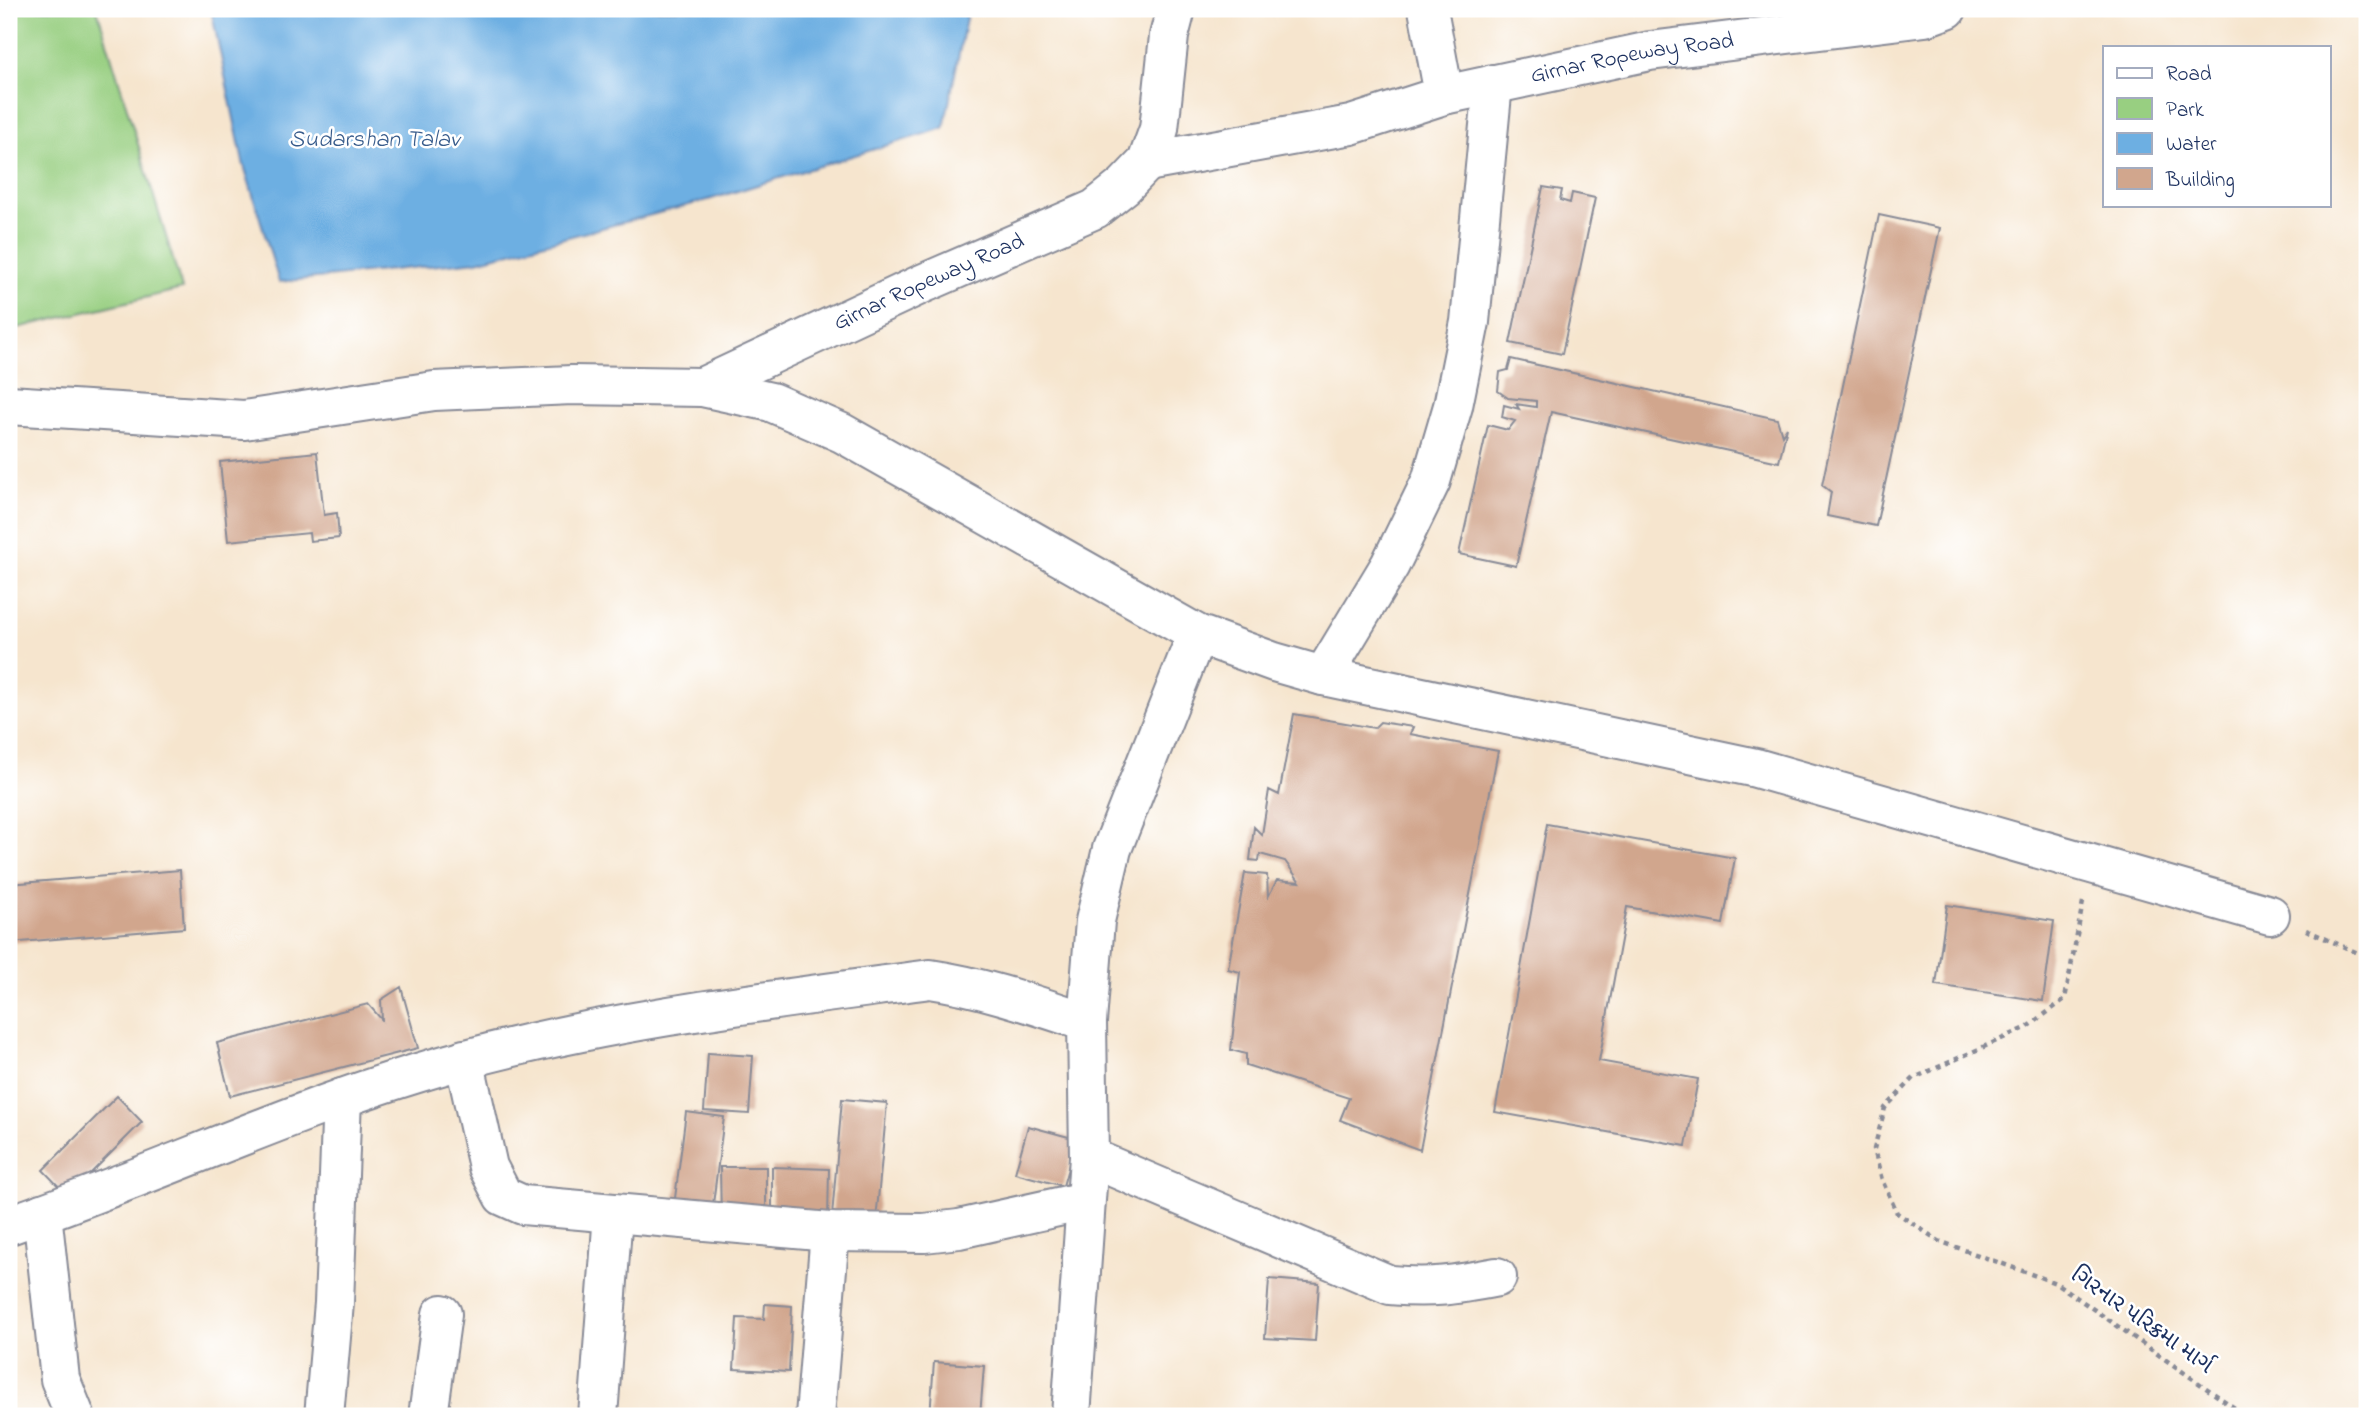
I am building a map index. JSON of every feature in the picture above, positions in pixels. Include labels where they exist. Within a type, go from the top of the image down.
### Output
[{"type":"street","name":"Girnar Ropeway Road","points":[[702,387],[922,284],[1095,209],[1124,186],[1147,162],[1159,129],[1169,36],[1176,9]]},
{"type":"street","points":[[1428,9],[1444,95]]},
{"type":"street","name":"Girnar Ropeway Road","points":[[1147,162],[1351,125],[1444,95],[1650,51],[1925,17],[1947,9]]},
{"type":"street","points":[[1323,676],[1390,565],[1431,481],[1453,406],[1470,321],[1493,84]]},
{"type":"street","points":[[9,405],[244,420],[434,391],[572,385],[702,387],[771,402],[842,433],[1197,634],[1274,662],[1323,676],[1756,768],[2270,915]]},
{"type":"street","points":[[1070,1416],[1089,1157],[1087,1022],[1096,921],[1112,849],[1197,634]]},
{"type":"street","points":[[75,1416],[61,1379],[25,1219],[342,1098],[464,1059],[635,1022],[930,979],[1001,995],[1087,1022]]},
{"type":"street","points":[[464,1059],[488,1167],[503,1196],[523,1205],[830,1232],[924,1233],[959,1230],[1085,1201]]},
{"type":"street","points":[[324,1416],[334,1303],[342,1098]]},
{"type":"street","points":[[1089,1157],[1390,1285],[1426,1288],[1497,1277]]},
{"type":"street","points":[[597,1416],[613,1213]]},
{"type":"street","points":[[815,1416],[830,1232]]},
{"type":"street","points":[[428,1416],[442,1314]]},
{"type":"path","name":"ગિરનાર પરિક્રમા માર્ગ","points":[[2090,863],[2065,999],[2028,1027],[1914,1078],[1885,1108],[1874,1149],[1882,1180],[1896,1213],[1939,1241],[2056,1283],[2246,1416]]},
{"type":"path","points":[[2270,915],[2367,957]]},
{"type":"green space","points":[[30,9],[97,9],[182,289],[9,330],[9,15]]},
{"type":"water","name":"Sudarshan Talav","points":[[211,9],[968,9],[944,128],[708,200],[477,261],[279,282],[243,162]]},
{"type":"building","points":[[1543,187],[1562,190],[1560,200],[1570,203],[1572,193],[1595,198],[1562,354],[1510,343]]},
{"type":"building","points":[[1879,215],[1940,228],[1876,526],[1827,516],[1831,492],[1822,485]]},
{"type":"building","points":[[1511,359],[1777,419],[1782,435],[1787,427],[1779,462],[1551,412],[1516,566],[1459,554],[1488,425],[1508,430],[1515,421],[1502,417],[1504,405],[1519,409],[1516,404],[1536,407],[1536,401],[1508,398],[1498,391],[1500,372],[1508,370]]},
{"type":"building","points":[[317,452],[324,515],[337,513],[339,538],[310,541],[309,533],[228,541],[220,462]]},
{"type":"building","points":[[1294,714],[1374,728],[1380,722],[1413,727],[1410,734],[1498,751],[1420,1150],[1340,1120],[1349,1098],[1246,1065],[1246,1054],[1231,1050],[1240,972],[1228,969],[1245,873],[1267,875],[1268,897],[1277,880],[1300,882],[1285,861],[1260,854],[1259,861],[1250,860],[1254,827],[1262,835],[1269,790],[1279,795]]},
{"type":"building","points":[[1547,824],[1735,858],[1723,924],[1627,907],[1599,1061],[1698,1079],[1686,1146],[1495,1112]]},
{"type":"building","points":[[180,870],[184,928],[9,943],[9,884]]},
{"type":"building","points":[[1947,905],[2054,921],[2043,1001],[1936,985]]},
{"type":"building","points":[[401,987],[418,1048],[230,1096],[217,1043],[368,1004],[382,1020],[381,1000]]},
{"type":"building","points":[[708,1053],[753,1056],[749,1114],[704,1111]]},
{"type":"building","points":[[117,1096],[142,1122],[68,1196],[43,1170]]},
{"type":"building","points":[[842,1099],[887,1103],[876,1221],[832,1216]]},
{"type":"building","points":[[686,1112],[724,1117],[712,1212],[674,1206]]},
{"type":"building","points":[[1028,1126],[1076,1139],[1063,1186],[1015,1173]]},
{"type":"building","points":[[720,1167],[766,1167],[766,1217],[721,1217]]},
{"type":"building","points":[[772,1167],[829,1169],[828,1220],[772,1219]]},
{"type":"building","points":[[1269,1279],[1319,1283],[1315,1341],[1265,1338]]},
{"type":"building","points":[[765,1304],[792,1306],[789,1372],[734,1369],[737,1318],[764,1319]]},
{"type":"building","points":[[934,1362],[984,1366],[980,1416],[930,1416]]}]
